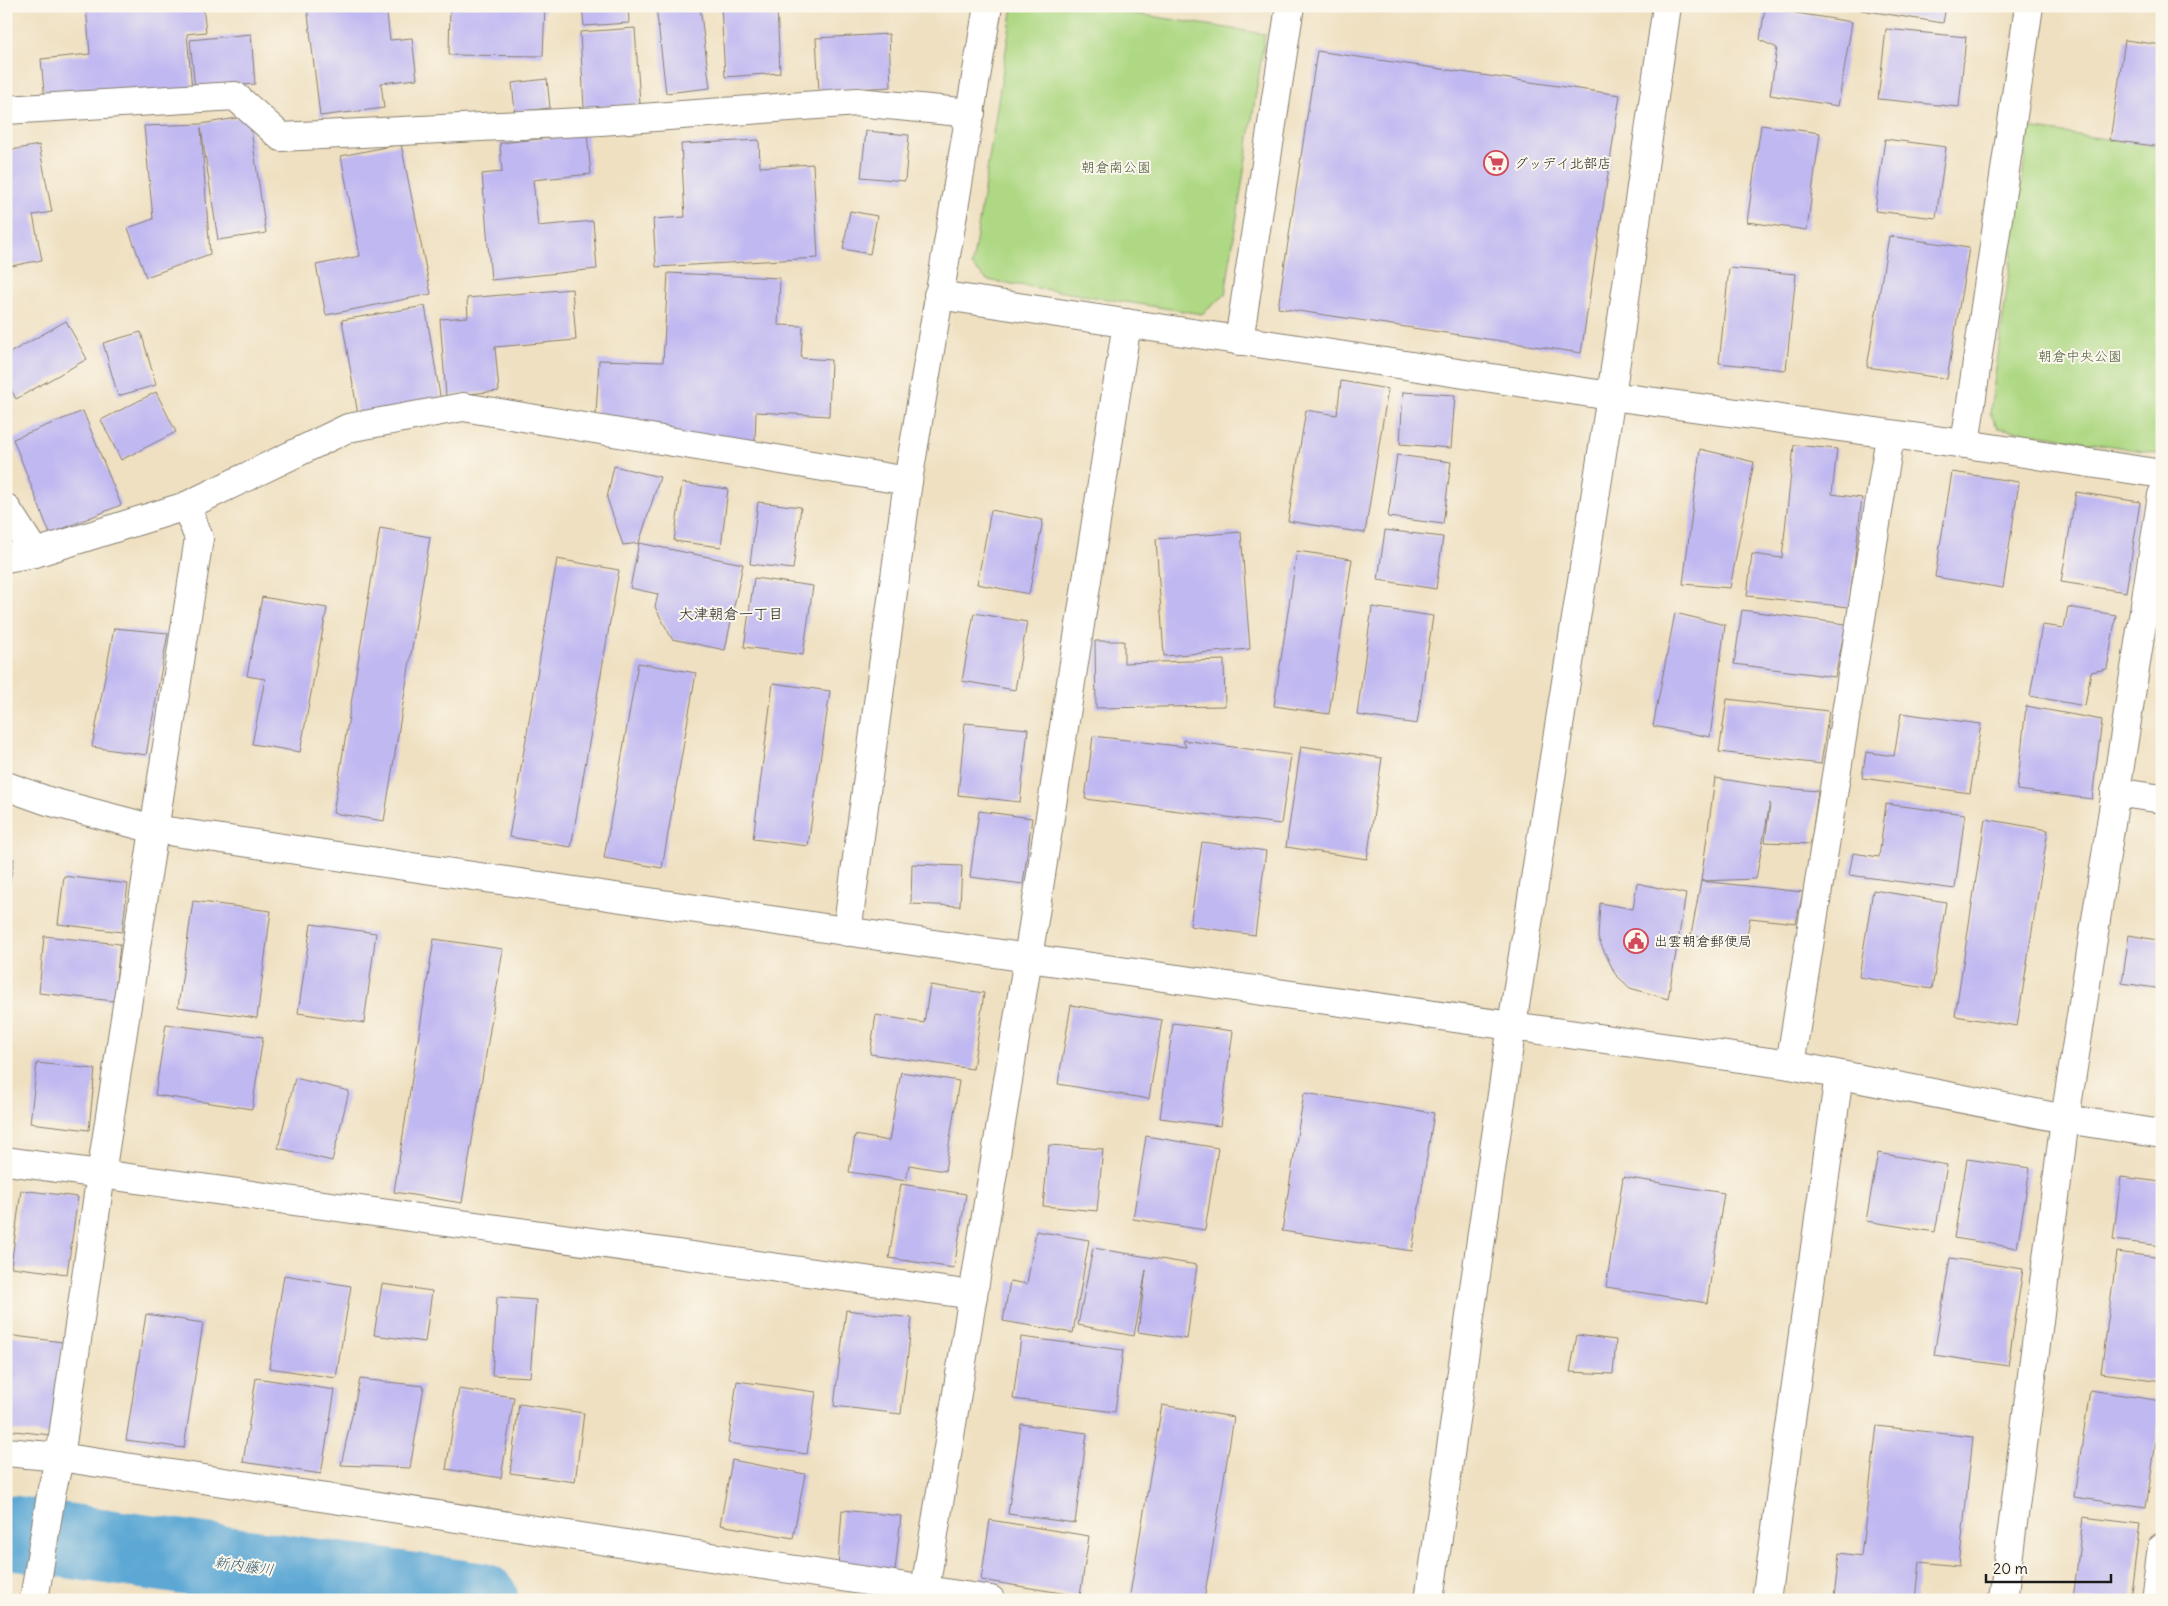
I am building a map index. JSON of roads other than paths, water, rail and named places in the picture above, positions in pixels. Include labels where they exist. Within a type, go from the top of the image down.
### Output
[{"type":"street","points":[[847,932],[908,481],[988,6]]},
{"type":"street","points":[[1239,341],[1290,6]]},
{"type":"street","points":[[1429,1600],[1512,1025],[1611,396],[1667,6]]},
{"type":"street","points":[[1965,444],[2029,6]]},
{"type":"street","points":[[6,110],[236,96],[281,137],[601,121],[857,102],[971,113]]},
{"type":"street","points":[[938,296],[1611,396],[1890,436],[1965,444],[2162,474]]},
{"type":"street","points":[[925,1589],[1028,958],[1127,323]]},
{"type":"street","points":[[6,558],[34,553],[186,506],[348,428],[464,407],[908,481]]},
{"type":"street","points":[[1790,1065],[1890,436]]},
{"type":"street","points":[[2003,1600],[2065,1120],[2162,495]]},
{"type":"street","points":[[34,1600],[52,1489],[60,1457],[101,1174],[199,538],[186,506]]},
{"type":"street","points":[[6,508],[34,553]]},
{"type":"street","points":[[6,786],[48,801],[154,829],[847,932],[1790,1065],[2065,1120],[2162,1134]]},
{"type":"street","points":[[2116,792],[2162,799]]},
{"type":"street","points":[[1766,1600],[1839,1075]]},
{"type":"street","points":[[6,1161],[973,1295]]},
{"type":"street","points":[[6,1452],[60,1457],[990,1600]]},
{"type":"street","points":[[2155,1600],[2162,1547]]},
{"type":"waterway","name":"新内藤川","points":[[6,1532],[481,1600]]},
{"type":"place","name":"グッデイ北部店","points":[[1496,163]]},
{"type":"place","name":"出雲朝倉郵便局","points":[[1636,941]]},
{"type":"district","name":"大津朝倉一丁目","points":[[731,614]]},
{"type":"park label","name":"朝倉南公園","points":[[1116,167]]},
{"type":"park label","name":"朝倉中央公園","points":[[2080,356]]}]
